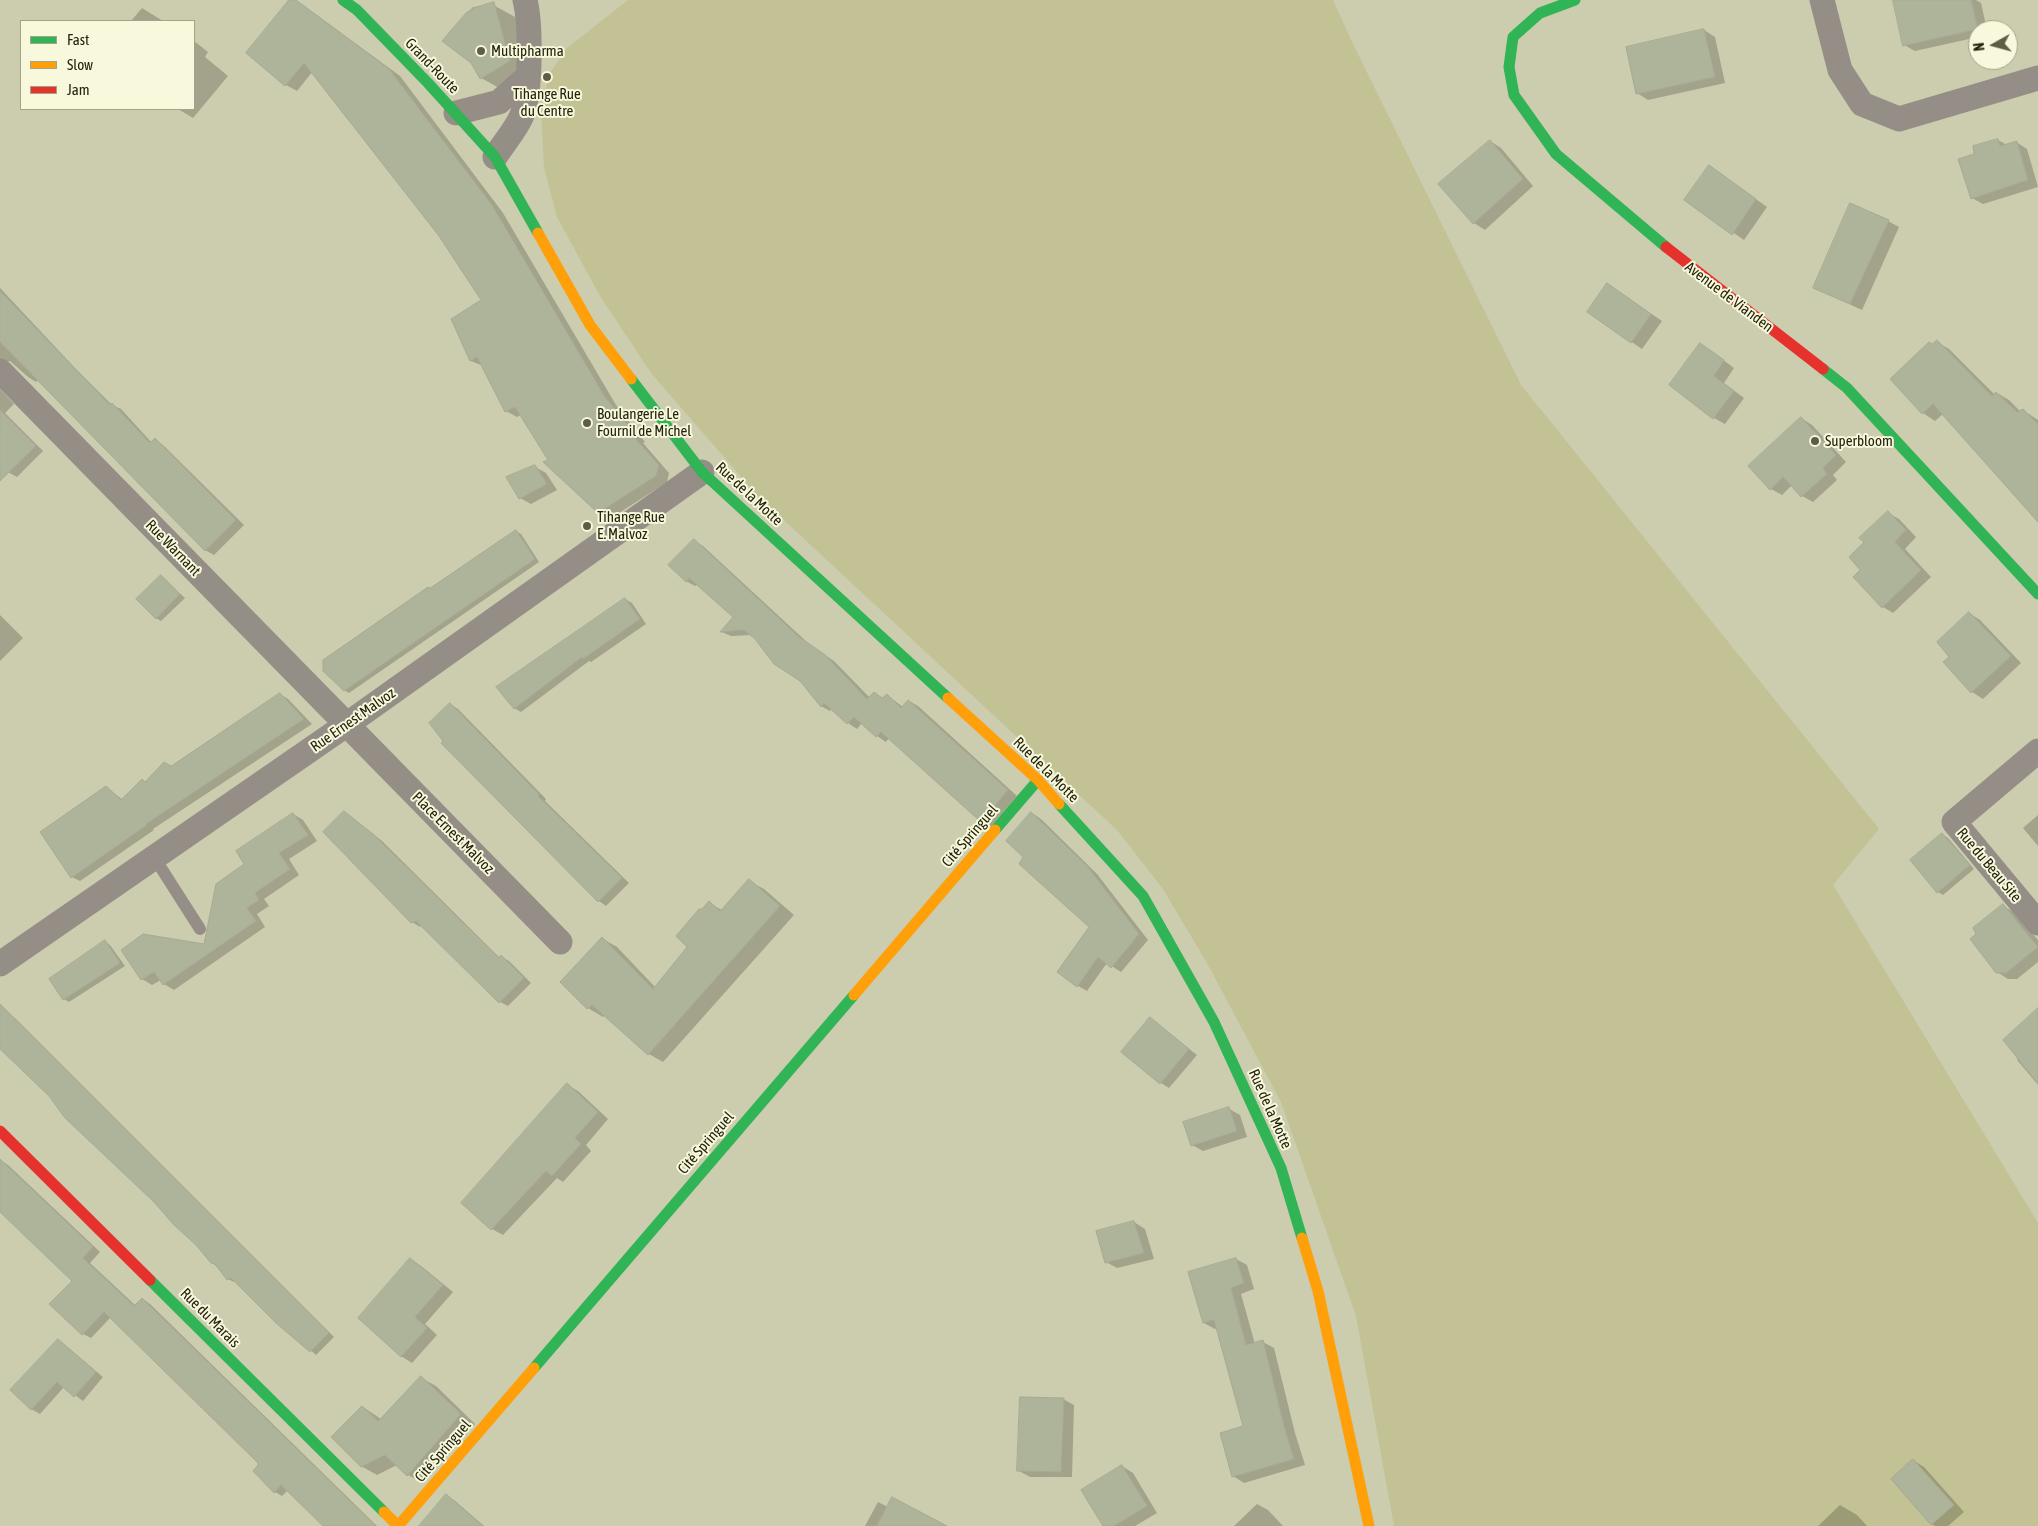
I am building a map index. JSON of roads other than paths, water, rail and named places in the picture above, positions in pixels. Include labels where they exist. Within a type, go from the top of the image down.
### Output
[{"type":"street","name":"Grand-Route","points":[[343,0],[357,10],[495,157]]},
{"type":"street","points":[[495,157],[522,115],[528,76],[529,14],[525,0]]},
{"type":"street","name":"Avenue de Vianden","points":[[1575,0],[1540,13],[1513,37],[1509,67],[1514,95],[1556,154],[1682,260],[1847,388],[2038,594]]},
{"type":"street","points":[[1822,0],[1840,70],[1849,84],[1862,104],[1899,119],[2038,78]]},
{"type":"street","points":[[456,114],[498,102],[528,76]]},
{"type":"street","name":"Rue de la Motte","points":[[495,157],[590,324],[702,472],[1038,780],[1143,896],[1214,1022],[1280,1168],[1318,1291],[1369,1526]]},
{"type":"street","name":"Rue Warnant","points":[[0,372],[346,725]]},
{"type":"street","name":"Rue Ernest Malvoz","points":[[0,964],[346,725],[702,472]]},
{"type":"street","name":"Place Ernest Malvoz","points":[[346,725],[560,942]]},
{"type":"street","name":"Rue du Beau Site","points":[[2038,751],[1954,822],[2038,923]]},
{"type":"street","name":"Cité Springuel","points":[[398,1526],[1038,780]]},
{"type":"street","name":"Rue du Marais","points":[[0,1131],[398,1526]]},
{"type":"lane","points":[[154,858],[200,930]]},
{"type":"place","name":"Multipharma","points":[[481,51]]},
{"type":"place","name":"Tihange Rue du Centre","points":[[547,77]]},
{"type":"place","name":"Boulangerie Le Fournil de Michel","points":[[587,423]]},
{"type":"place","name":"Superbloom","points":[[1815,441]]},
{"type":"place","name":"Tihange Rue E. Malvoz","points":[[587,526]]}]
